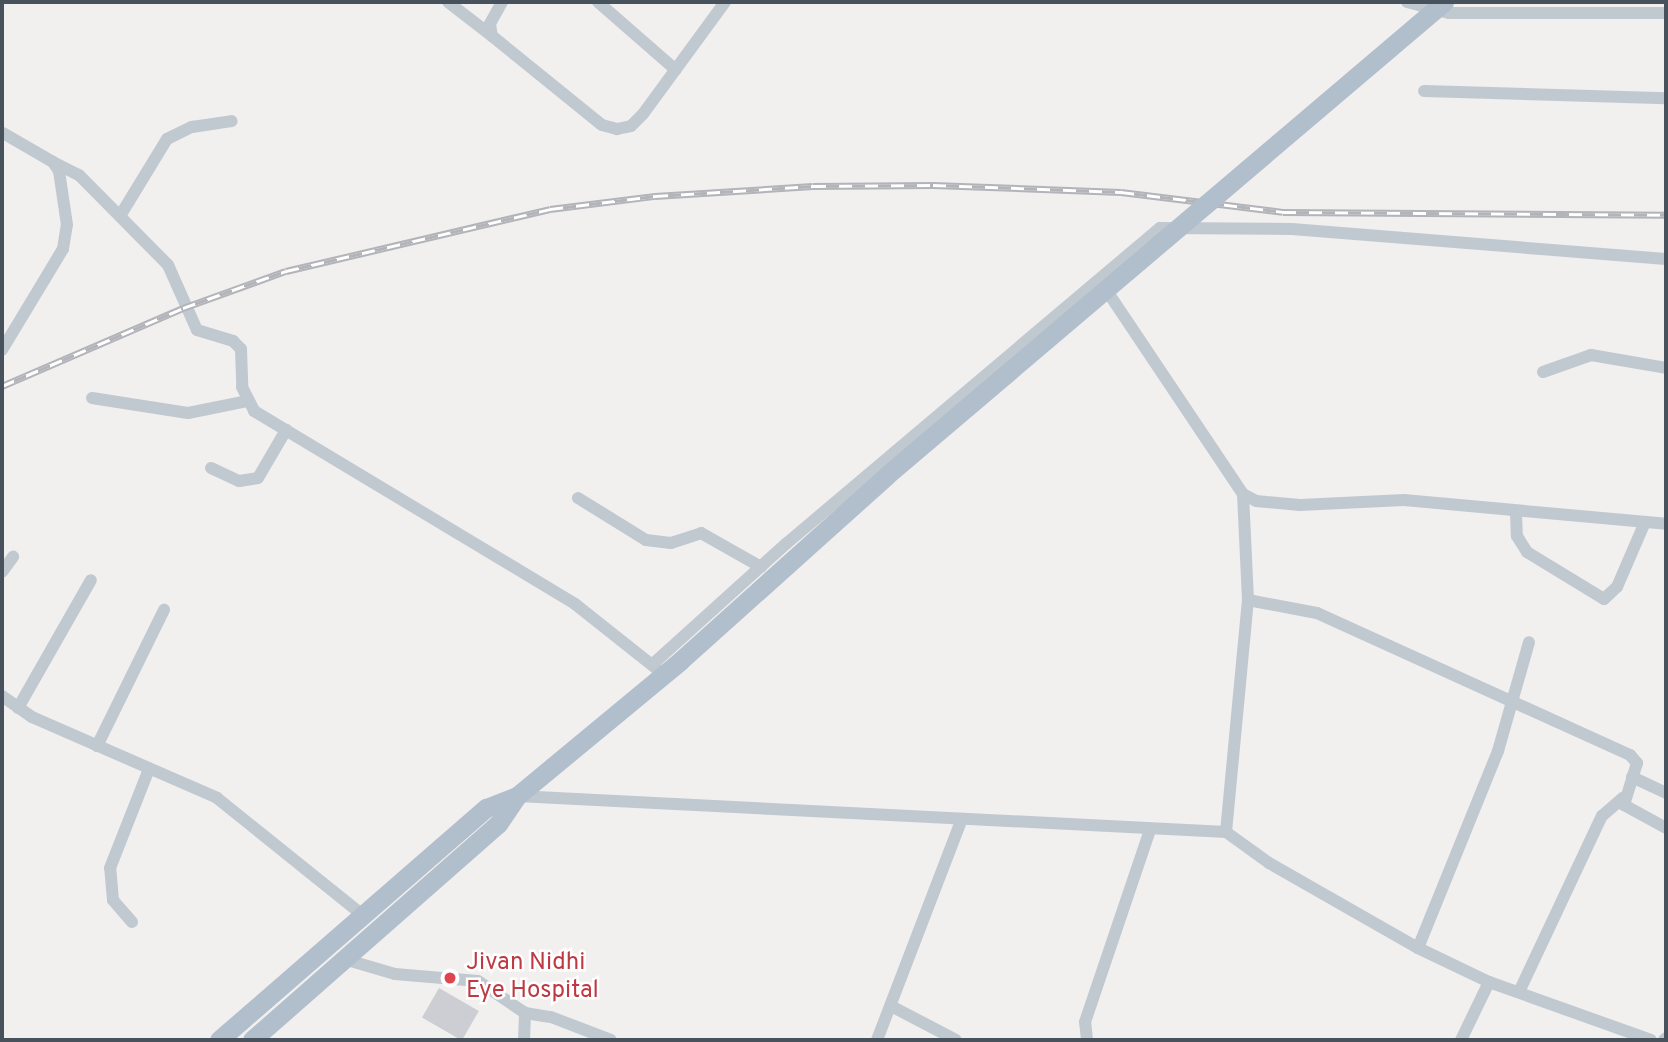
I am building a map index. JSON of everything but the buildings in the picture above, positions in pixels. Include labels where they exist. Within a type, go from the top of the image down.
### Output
[{"type":"main road","points":[[252,1040],[498,824],[517,796],[658,671],[680,661],[887,475],[1447,7]]},
{"type":"main road","points":[[219,1040],[360,913],[486,808],[517,796]]},
{"type":"street","points":[[448,2],[602,125],[617,129],[631,126],[643,114],[722,3]]},
{"type":"street","points":[[492,36],[490,24],[502,2]]},
{"type":"street","points":[[598,2],[676,70]]},
{"type":"street","points":[[1407,2],[1447,7],[1666,13]]},
{"type":"street","points":[[1447,7],[1462,2]]},
{"type":"street","points":[[1424,91],[1666,98]]},
{"type":"street","points":[[120,216],[167,139],[192,127],[232,121]]},
{"type":"street","points":[[3,133],[53,162],[72,169],[168,265],[197,330],[233,341],[241,349],[247,401],[254,411],[575,604],[658,671],[761,567],[1150,233],[1168,226],[1293,229],[1666,259]]},
{"type":"street","points":[[2,351],[66,238],[65,192],[53,162]]},
{"type":"street","points":[[1098,276],[1243,494],[1248,600],[1226,832]]},
{"type":"street","points":[[1543,372],[1591,355],[1666,368]]},
{"type":"street","points":[[92,398],[188,413],[247,401]]},
{"type":"street","points":[[211,468],[239,481],[258,478],[286,430]]},
{"type":"street","points":[[1243,494],[1277,504],[1404,500],[1666,524]]},
{"type":"street","points":[[578,498],[646,540],[671,543],[701,533],[761,567]]},
{"type":"street","points":[[1516,512],[1517,536],[1527,552],[1604,599],[1617,587],[1645,522]]},
{"type":"street","points":[[2,572],[13,557]]},
{"type":"street","points":[[91,580],[7,701],[97,746],[217,798],[360,913]]},
{"type":"street","points":[[1248,600],[1317,613],[1429,667],[1515,701],[1634,758],[1637,763],[1623,798],[1602,816],[1519,992]]},
{"type":"street","points":[[97,746],[164,610]]},
{"type":"street","points":[[1418,948],[1515,701],[1529,642]]},
{"type":"street","points":[[132,922],[113,900],[110,868],[149,769]]},
{"type":"street","points":[[1632,778],[1666,793]]},
{"type":"street","points":[[517,796],[1226,832],[1269,863],[1418,948],[1489,982],[1651,1040]]},
{"type":"street","points":[[1623,798],[1628,808],[1666,828]]},
{"type":"street","points":[[877,1040],[962,819]]},
{"type":"street","points":[[1087,1040],[1085,1023],[1150,830]]},
{"type":"street","points":[[344,959],[395,974],[478,981],[525,1013],[569,1023],[611,1040]]},
{"type":"street","points":[[1461,1040],[1489,982]]},
{"type":"street","points":[[891,1006],[956,1040]]},
{"type":"street","points":[[524,1040],[525,1013]]},
{"type":"railway","points":[[2,386],[183,308],[286,271],[550,209],[655,196],[813,186],[933,185],[1121,192],[1283,212],[1666,215]]},
{"type":"place","name":"Jivan Nidhi Eye Hospital","points":[[450,978]]}]
